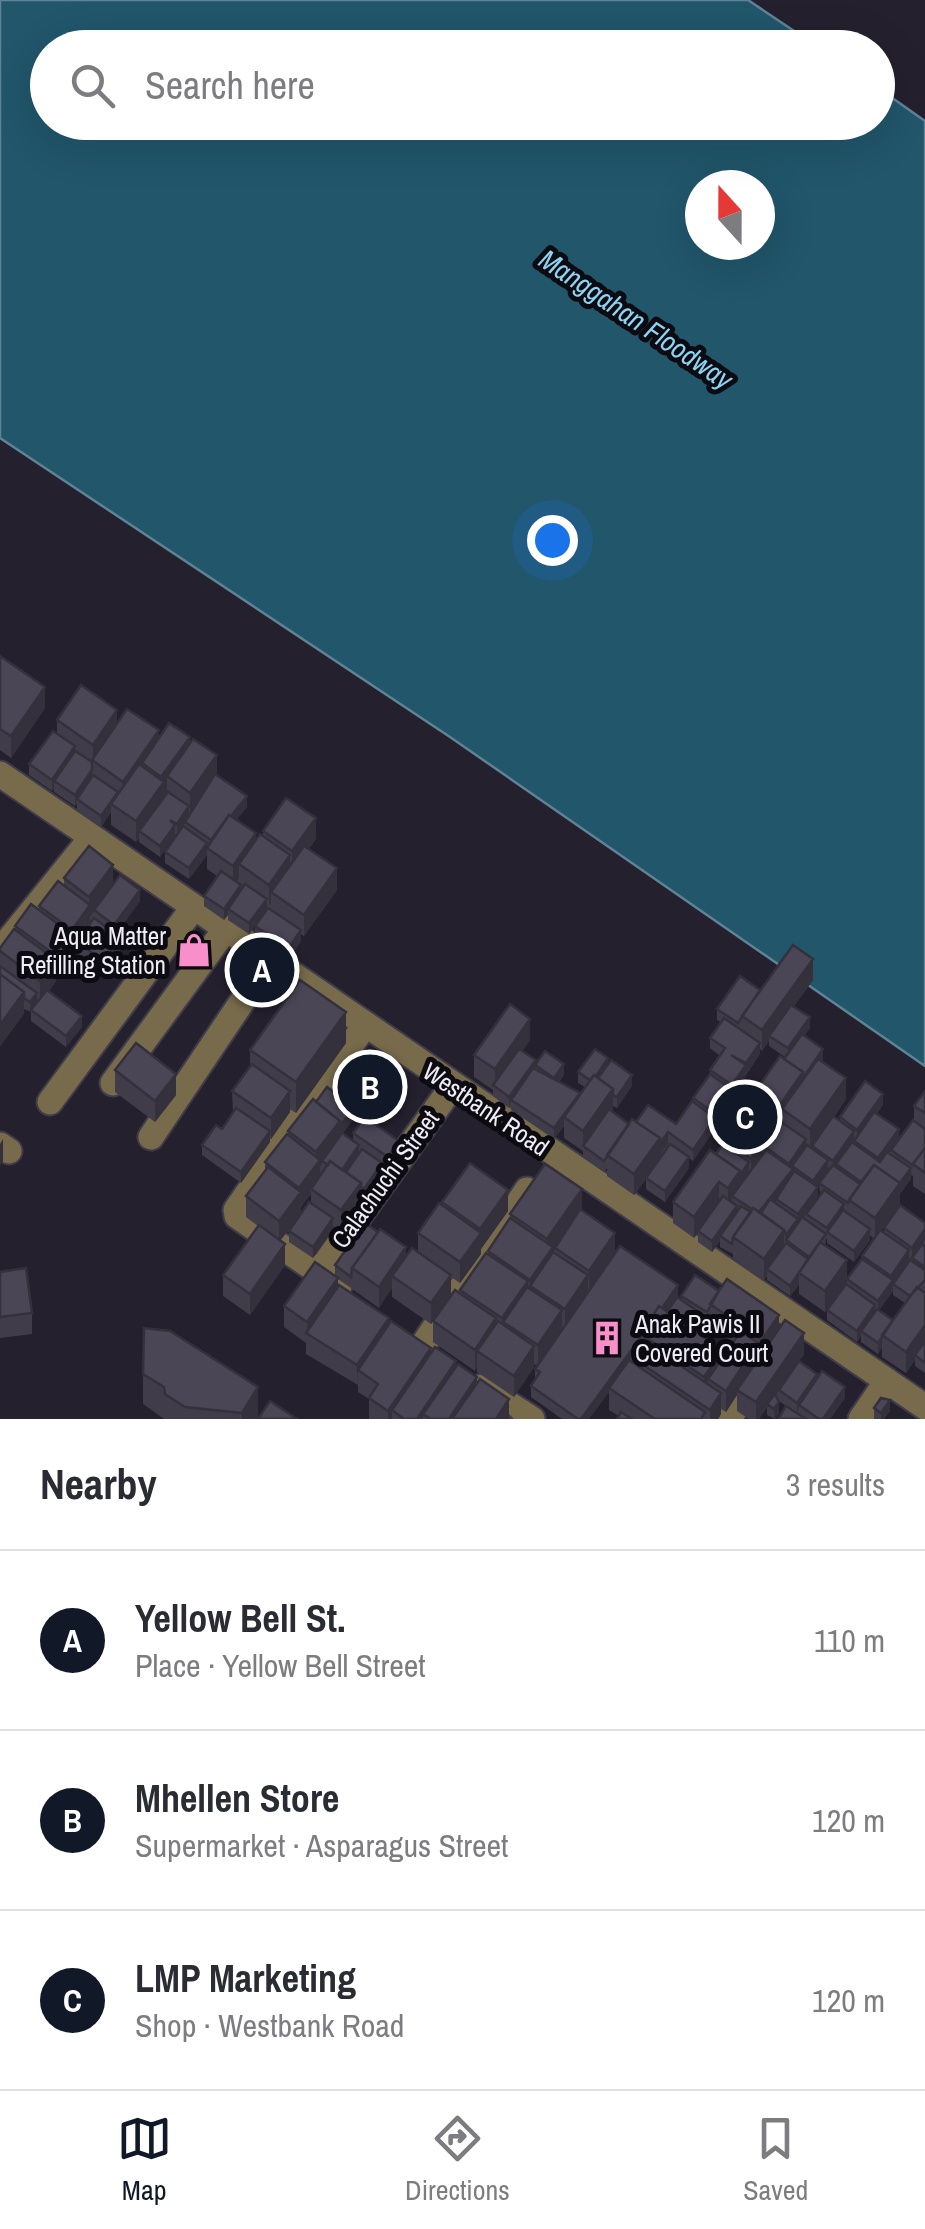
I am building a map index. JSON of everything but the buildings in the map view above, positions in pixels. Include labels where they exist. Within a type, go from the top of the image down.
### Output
[{"type":"street","name":"Westbank Road","points":[[0,774],[552,1154],[787,1335],[887,1381],[925,1407]]},
{"type":"street","points":[[0,950],[92,837]]},
{"type":"street","points":[[50,1102],[194,908]]},
{"type":"street","points":[[114,1083],[226,930]]},
{"type":"street","points":[[151,1138],[270,960]]},
{"type":"street","points":[[362,1304],[237,1216],[238,1203],[365,1025]]},
{"type":"street","name":"Calachuchi Street","points":[[319,1272],[452,1087]]},
{"type":"street","points":[[532,1419],[429,1352],[552,1154]]},
{"type":"street","points":[[728,1419],[787,1335]]},
{"type":"street","points":[[861,1419],[887,1381]]},
{"type":"water","name":"Manggahan Floodway","points":[[0,0],[748,0],[793,30],[30,30],[30,140],[895,140],[895,100],[925,121],[925,1066],[450,737],[0,438]]},
{"type":"place","name":"Aqua Matter Refilling Station","points":[[194,950]]},
{"type":"place","name":"Yellow Bell St.","points":[[262,970]]},
{"type":"place","name":"Mhellen Store","points":[[370,1087]]},
{"type":"place","name":"LMP Marketing","points":[[745,1117]]},
{"type":"place","name":"Anak Pawis II Covered Court","points":[[607,1338]]}]
